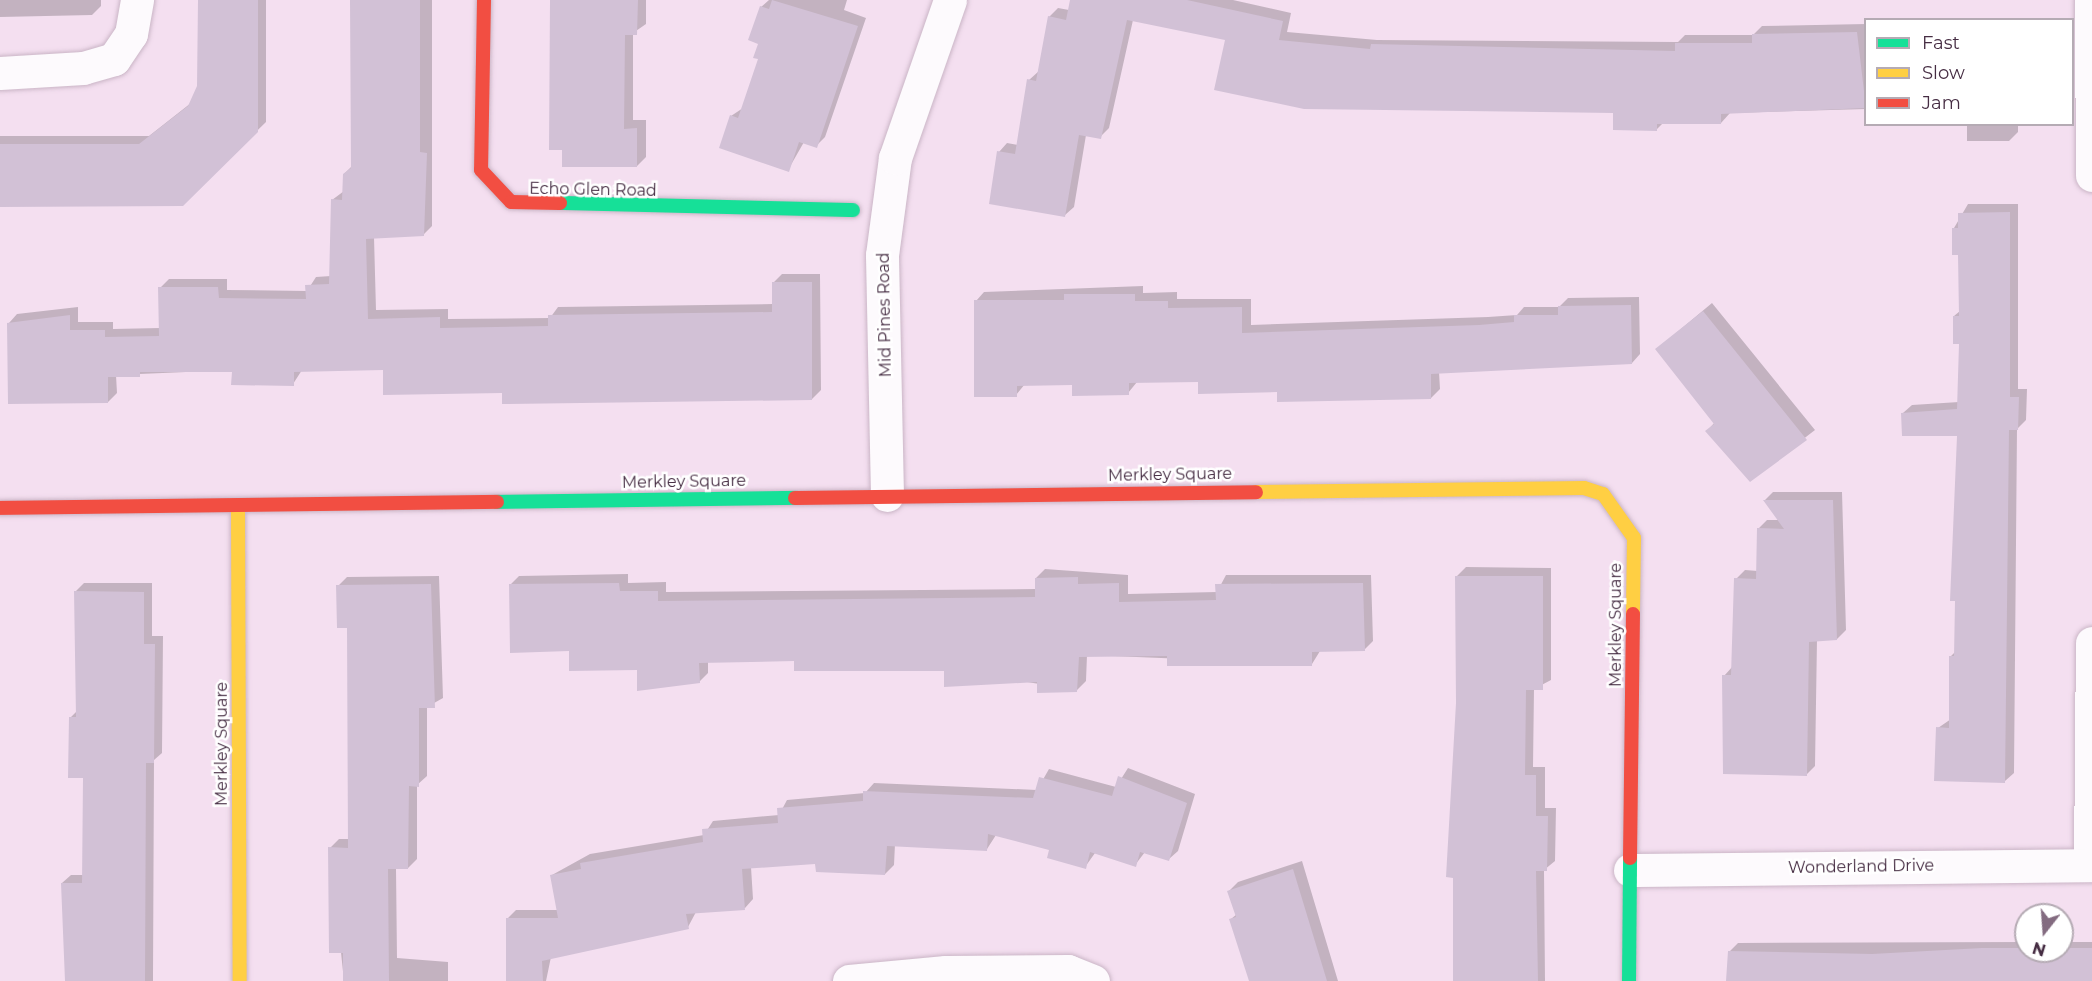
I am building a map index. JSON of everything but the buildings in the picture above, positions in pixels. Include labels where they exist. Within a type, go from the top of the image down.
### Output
[{"type":"street","points":[[0,73],[71,70],[114,59],[131,34],[137,0]]},
{"type":"street","name":"Echo Glen Road","points":[[484,0],[482,170],[494,190],[511,202],[853,210]]},
{"type":"street","name":"Mid Pines Road","points":[[888,495],[882,255],[895,158],[950,0]]},
{"type":"street","points":[[2091,0],[2092,175]]},
{"type":"street","name":"Merkley Square","points":[[0,508],[238,507],[1556,484],[1603,494],[1620,511],[1634,538],[1629,981]]},
{"type":"street","name":"Merkley Square","points":[[238,507],[240,981]]},
{"type":"street","points":[[2091,865],[2092,643]]},
{"type":"street","name":"Wonderland Drive","points":[[1630,870],[2091,865]]},
{"type":"street","points":[[849,981],[1024,971],[1068,971],[1094,981]]},
{"type":"traffic: fast","points":[[560,203],[853,210]]},
{"type":"traffic: fast","points":[[497,502],[795,498]]},
{"type":"traffic: fast","points":[[1629,981],[1630,858]]},
{"type":"traffic: slow","points":[[1256,492],[1584,488],[1603,494],[1634,538],[1633,614]]},
{"type":"traffic: slow","points":[[238,507],[240,981]]},
{"type":"traffic: jam","points":[[484,0],[481,170],[511,202],[560,203]]},
{"type":"traffic: jam","points":[[795,498],[1256,492]]},
{"type":"traffic: jam","points":[[0,508],[497,502]]},
{"type":"traffic: jam","points":[[1630,858],[1633,614]]}]
